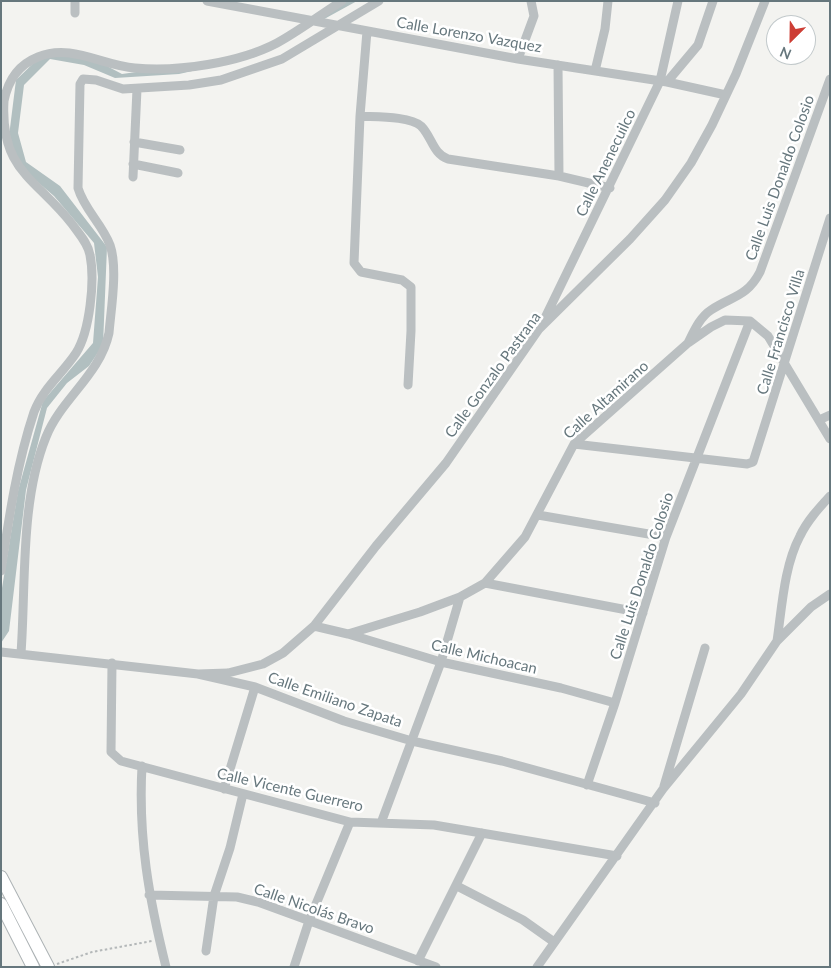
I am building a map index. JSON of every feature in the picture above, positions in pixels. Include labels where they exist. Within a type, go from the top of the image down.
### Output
[{"type":"main road","points":[[1,878],[49,967]]},
{"type":"main road","points":[[1,904],[33,967]]},
{"type":"street","points":[[75,1],[75,13]]},
{"type":"street","name":"Calle Lorenzo Vazquez","points":[[207,1],[518,59],[664,82],[726,95]]},
{"type":"street","points":[[1,571],[15,481],[27,436],[36,408],[44,394],[76,354],[81,343],[86,330],[91,278],[91,263],[87,245],[49,197],[15,166],[6,149],[2,118],[10,79],[29,61],[48,54],[91,56],[132,68],[164,70],[206,64],[254,52],[277,43],[342,1]]},
{"type":"street","points":[[21,653],[30,510],[37,464],[54,420],[98,360],[107,344],[109,333],[113,256],[105,235],[84,203],[78,188],[80,84],[83,79],[88,78],[112,87],[137,89],[221,80],[255,70],[282,59],[335,25],[379,1]]},
{"type":"street","points":[[518,59],[534,16],[531,1]]},
{"type":"street","points":[[595,71],[605,29],[608,1]]},
{"type":"street","name":"Calle Anenecuilco","points":[[539,329],[664,82],[678,1]]},
{"type":"street","points":[[664,82],[698,45],[713,1]]},
{"type":"street","name":"Calle Gonzalo Pastrana","points":[[198,674],[228,674],[263,664],[283,653],[314,626],[376,546],[446,463],[539,329],[630,239],[665,200],[691,163],[726,95],[765,1]]},
{"type":"street","points":[[367,31],[360,116],[354,263],[361,272],[402,280],[410,287],[411,330],[408,385]]},
{"type":"street","points":[[558,65],[559,176]]},
{"type":"street","name":"Calle Luis Donaldo Colosio","points":[[688,343],[696,328],[710,310],[746,291],[760,272],[830,79]]},
{"type":"street","points":[[133,177],[137,89]]},
{"type":"street","points":[[360,116],[415,122],[424,129],[440,155],[448,160],[559,176],[610,188]]},
{"type":"street","points":[[134,142],[180,150]]},
{"type":"street","points":[[133,164],[178,173]]},
{"type":"street","name":"Calle Francisco Villa","points":[[696,458],[747,464],[754,462],[830,218]]},
{"type":"street","name":"Calle Altamirano","points":[[314,626],[348,634],[396,620],[460,597],[485,583],[518,547],[538,515],[574,444],[688,343],[726,320],[750,321]]},
{"type":"street","points":[[750,321],[768,336],[830,439]]},
{"type":"street","name":"Calle Luis Donaldo Colosio","points":[[587,785],[616,703],[666,537],[750,321]]},
{"type":"street","points":[[819,420],[830,415]]},
{"type":"street","points":[[574,444],[696,458]]},
{"type":"street","points":[[777,641],[784,591],[797,542],[807,524],[830,496]]},
{"type":"street","points":[[538,515],[666,537]]},
{"type":"street","points":[[485,583],[643,613]]},
{"type":"street","points":[[537,967],[663,789],[741,694],[777,641],[811,607],[830,594]]},
{"type":"street","points":[[381,823],[441,662],[460,597]]},
{"type":"street","name":"Calle Michoacan","points":[[348,634],[441,662],[561,688],[616,703]]},
{"type":"street","points":[[663,789],[705,648]]},
{"type":"street","name":"Calle Emiliano Zapata","points":[[1,652],[198,674],[255,687],[344,721],[412,741],[502,761],[655,802]]},
{"type":"street","name":"Calle Vicente Guerrero","points":[[112,663],[111,752],[121,761],[350,822],[434,825],[617,856]]},
{"type":"street","points":[[224,789],[255,687]]},
{"type":"street","points":[[142,766],[141,821],[149,895],[166,967]]},
{"type":"street","points":[[206,950],[214,896],[243,794]]},
{"type":"street","points":[[294,967],[309,921],[350,822]]},
{"type":"street","points":[[418,961],[482,833]]},
{"type":"street","points":[[457,886],[523,920],[554,942]]},
{"type":"street","name":"Calle Nicolás Bravo","points":[[149,895],[237,897],[258,902],[436,967]]},
{"type":"path","points":[[49,967],[92,952],[159,940]]},
{"type":"shaded area","points":[[342,1],[357,1],[255,57],[179,74],[115,78],[84,65],[50,59],[24,85],[18,133],[26,162],[60,186],[107,247],[103,345],[89,366],[67,383],[47,408],[26,490],[9,631],[1,643],[1,594],[18,491],[43,401],[93,343],[98,277],[94,243],[54,196],[20,167],[9,136],[16,80],[45,52],[88,56],[122,74],[235,56],[286,38]]}]
